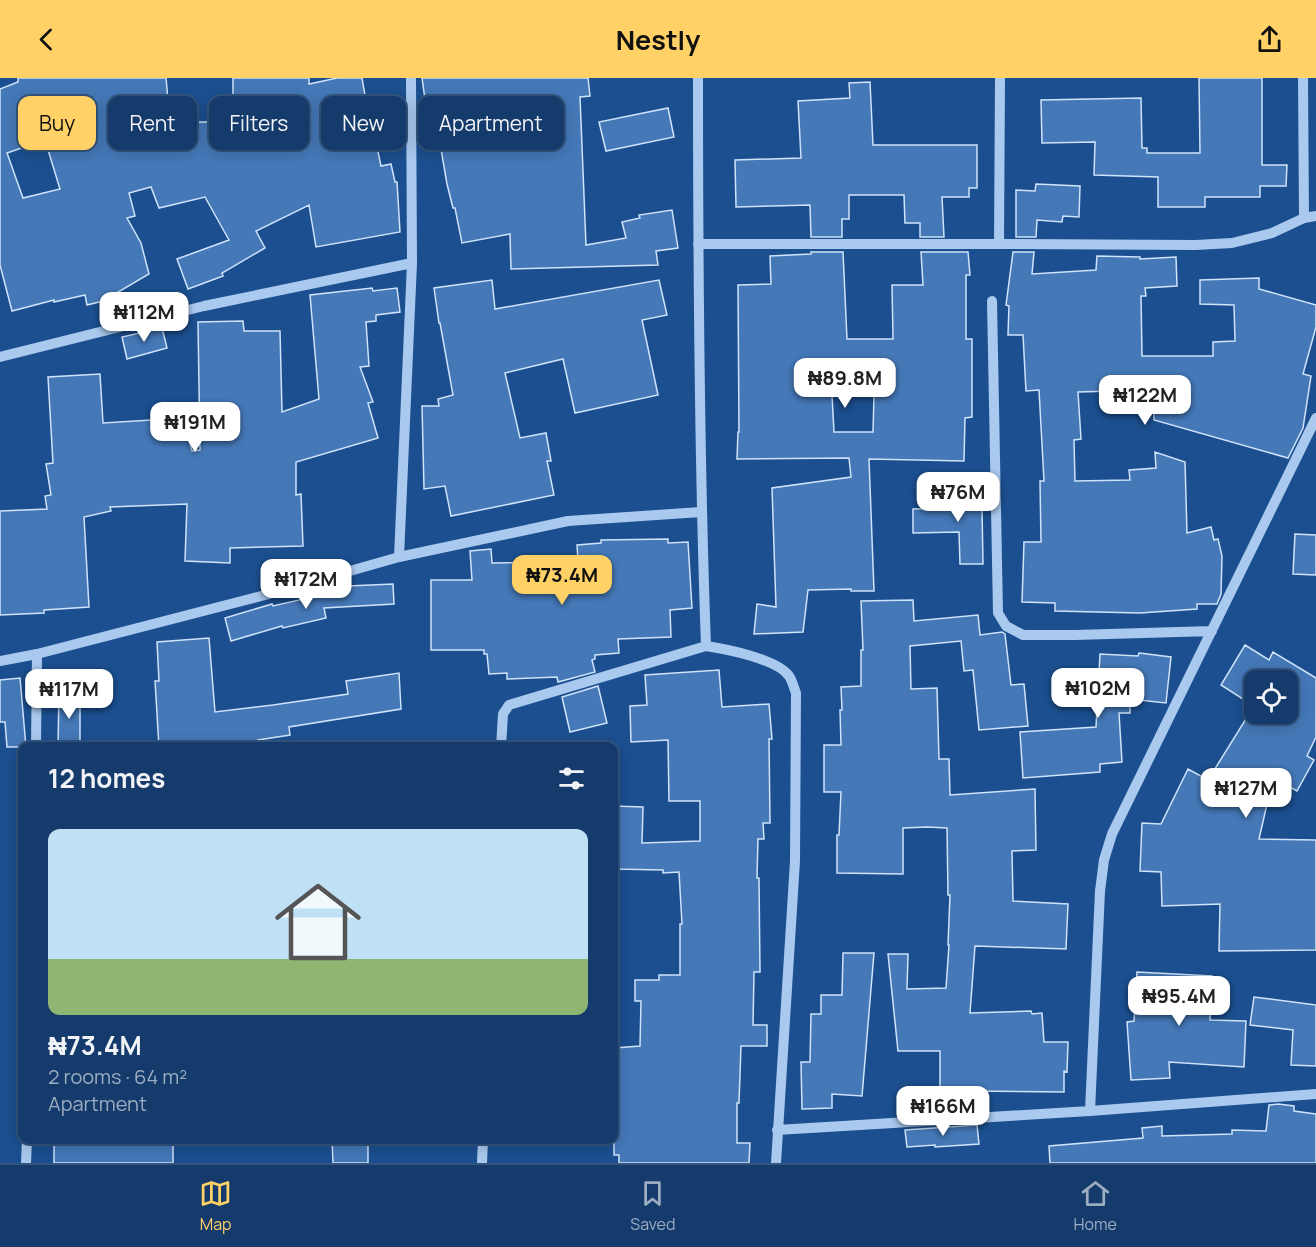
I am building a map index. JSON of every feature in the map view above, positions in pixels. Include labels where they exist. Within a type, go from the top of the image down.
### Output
[{"type":"street","points":[[399,557],[412,263],[411,78]]},
{"type":"street","points":[[698,78],[701,512],[706,646]]},
{"type":"street","points":[[999,244],[1000,78]]},
{"type":"street","points":[[1303,78],[1304,218]]},
{"type":"street","points":[[698,244],[1196,245],[1232,243],[1272,233],[1304,218],[1316,216]]},
{"type":"street","points":[[0,357],[204,306],[412,263]]},
{"type":"street","points":[[992,301],[998,613],[1006,626],[1023,635],[1075,636],[1212,631]]},
{"type":"street","points":[[1090,1111],[1100,891],[1104,860],[1112,834],[1316,418]]},
{"type":"street","points":[[0,661],[37,654],[257,597],[399,557],[568,521],[701,512]]},
{"type":"street","points":[[501,742],[503,714],[509,705],[706,646],[732,650],[772,663],[789,675],[796,693],[795,861],[776,1163]]},
{"type":"street","points":[[36,742],[37,654]]},
{"type":"street","points":[[777,1130],[1090,1111],[1316,1094]]},
{"type":"street","points":[[26,1163],[27,1144]]},
{"type":"street","points":[[482,1163],[483,1144]]},
{"type":"building","points":[[18,78],[166,78],[168,96],[108,96],[108,150],[197,150],[197,122],[209,122],[209,150],[309,150],[309,96],[233,96],[233,78],[309,78],[309,84],[337,78],[362,78],[365,96],[321,96],[321,150],[378,150],[381,166],[391,164],[395,182],[397,182],[400,232],[316,247],[309,205],[256,231],[265,248],[222,273],[223,276],[188,289],[177,259],[229,240],[205,197],[159,208],[151,187],[129,193],[135,216],[127,218],[141,243],[149,274],[103,301],[87,305],[85,295],[12,311],[0,265],[0,89],[18,82]]},
{"type":"building","points":[[422,78],[588,78],[590,96],[580,97],[586,245],[626,238],[622,222],[640,218],[639,215],[672,210],[678,248],[656,251],[658,265],[511,269],[510,234],[462,243],[441,150],[564,150],[564,96],[425,96]]},
{"type":"building","points":[[1199,78],[1262,78],[1262,165],[1287,165],[1286,186],[1260,186],[1260,197],[1205,197],[1205,207],[1158,207],[1158,177],[1094,175],[1095,142],[1042,143],[1041,100],[1141,98],[1142,148],[1147,148],[1147,153],[1200,153]]},
{"type":"building","points":[[870,82],[873,145],[977,145],[977,188],[969,188],[969,197],[942,197],[944,237],[920,237],[920,223],[905,223],[904,195],[849,195],[849,219],[842,219],[842,237],[811,237],[810,205],[736,207],[735,160],[801,158],[798,101],[850,98],[849,83]]},
{"type":"building","points":[[668,108],[674,137],[606,151],[599,122]]},
{"type":"building","points":[[1036,184],[1080,186],[1079,217],[1063,216],[1062,222],[1037,220],[1036,237],[1016,237],[1016,190],[1035,191]]},
{"type":"building","points":[[811,252],[843,252],[847,339],[893,339],[892,285],[923,285],[921,252],[968,252],[970,275],[966,275],[966,339],[972,339],[972,417],[965,418],[964,461],[869,459],[874,591],[808,590],[803,632],[754,634],[757,604],[776,607],[772,488],[851,477],[849,458],[737,459],[739,432],[738,285],[771,284],[770,256],[811,254]],"holes":[[[832,395],[874,395],[873,432],[834,432]]]},
{"type":"building","points":[[1013,252],[1034,252],[1032,274],[1096,270],[1097,256],[1140,257],[1140,259],[1176,257],[1177,286],[1145,288],[1146,296],[1141,296],[1142,356],[1213,356],[1213,342],[1235,341],[1234,305],[1200,304],[1200,280],[1259,278],[1259,289],[1316,305],[1316,327],[1303,374],[1311,376],[1303,428],[1288,458],[1154,420],[1153,396],[1148,396],[1148,390],[1078,392],[1081,439],[1074,440],[1075,481],[1130,480],[1129,470],[1156,468],[1155,452],[1185,462],[1187,533],[1211,527],[1214,540],[1218,539],[1222,556],[1221,594],[1217,604],[1197,604],[1197,609],[1140,613],[1055,611],[1055,603],[1022,602],[1024,542],[1041,542],[1040,481],[1044,481],[1039,390],[1026,391],[1023,335],[1008,335],[1009,306],[1006,305]]},
{"type":"building","points":[[492,280],[495,309],[659,280],[667,315],[642,320],[658,395],[575,413],[563,359],[505,373],[520,438],[546,433],[551,461],[547,461],[554,495],[451,516],[445,486],[424,489],[422,406],[439,406],[438,399],[453,395],[434,288]]},
{"type":"building","points":[[372,288],[373,291],[397,288],[400,312],[376,315],[376,321],[366,322],[369,366],[360,367],[373,402],[368,403],[378,438],[296,462],[296,495],[301,494],[303,546],[230,548],[230,563],[185,561],[187,504],[110,507],[111,511],[84,517],[89,607],[44,610],[44,613],[0,615],[0,511],[47,509],[45,496],[51,495],[46,464],[53,463],[48,377],[100,374],[103,423],[184,418],[192,451],[200,450],[198,322],[243,321],[244,331],[280,331],[282,412],[319,399],[310,295]]},
{"type":"building","points":[[162,328],[167,348],[127,359],[122,337]]},
{"type":"building","points":[[963,483],[984,483],[983,564],[960,564],[959,532],[913,533],[913,509],[964,508]]},
{"type":"building","points":[[1295,534],[1316,535],[1316,575],[1293,574]]},
{"type":"building","points":[[668,539],[668,543],[688,542],[692,608],[670,610],[671,637],[618,639],[619,653],[595,655],[595,659],[592,660],[595,672],[558,682],[557,677],[507,679],[507,673],[489,674],[487,654],[484,654],[484,650],[431,650],[431,580],[472,580],[470,551],[491,549],[492,563],[578,560],[577,545],[601,543],[601,540]]},
{"type":"building","points":[[393,584],[394,604],[324,608],[326,618],[283,628],[282,626],[231,641],[225,618],[272,604],[273,606],[348,589],[348,586]]},
{"type":"building","points":[[913,600],[914,621],[978,615],[980,635],[1002,632],[1005,634],[1011,685],[1024,684],[1028,726],[979,730],[973,670],[964,671],[961,641],[910,646],[911,689],[937,688],[939,759],[949,759],[950,795],[1035,789],[1036,850],[1012,851],[1013,901],[1068,904],[1066,949],[975,946],[970,1013],[1031,1011],[1032,1014],[1042,1013],[1044,1042],[1068,1042],[1064,1092],[975,1091],[976,1110],[904,1115],[902,1091],[940,1089],[940,1051],[898,1051],[888,954],[908,954],[907,989],[946,988],[950,895],[948,895],[947,828],[903,828],[903,874],[837,873],[837,835],[839,835],[841,792],[824,792],[824,745],[841,745],[841,687],[861,686],[861,650],[863,650],[861,601]]},
{"type":"building","points":[[209,638],[215,712],[348,694],[346,681],[399,673],[401,709],[289,727],[290,735],[258,740],[258,742],[159,742],[155,681],[159,681],[157,642]]},
{"type":"building","points":[[1245,645],[1269,660],[1273,652],[1316,678],[1316,737],[1307,756],[1314,760],[1297,791],[1273,778],[1259,839],[1316,840],[1316,950],[1219,951],[1220,904],[1162,906],[1161,872],[1140,871],[1142,823],[1161,824],[1188,769],[1208,780],[1244,722],[1244,724],[1298,724],[1298,670],[1244,670],[1244,700],[1221,685]]},
{"type":"building","points":[[1139,653],[1171,657],[1166,703],[1130,699],[1130,713],[1119,713],[1122,762],[1100,764],[1100,772],[1023,778],[1020,732],[1096,727],[1100,654],[1138,656]]},
{"type":"building","points":[[719,670],[722,707],[769,704],[772,739],[769,739],[770,823],[763,823],[764,839],[758,839],[760,972],[754,972],[753,1025],[767,1025],[767,1046],[741,1046],[739,1103],[737,1103],[737,1143],[750,1143],[749,1163],[619,1163],[619,1155],[614,1155],[614,1144],[618,1144],[618,1048],[640,1046],[641,1001],[635,1001],[635,980],[659,980],[659,975],[680,975],[680,924],[682,924],[679,872],[618,869],[618,806],[643,807],[642,843],[700,841],[700,801],[669,801],[668,740],[631,742],[630,706],[647,705],[645,675]]},
{"type":"building","points":[[20,678],[26,742],[18,742],[18,747],[7,747],[5,722],[0,722],[0,680]]},
{"type":"building","points":[[598,686],[607,723],[570,732],[562,697]]},
{"type":"building","points":[[59,692],[80,692],[80,742],[58,742]]},
{"type":"building","points":[[843,953],[874,953],[862,1096],[832,1094],[832,1108],[802,1109],[801,1062],[810,1062],[811,1014],[821,1014],[821,995],[842,995]]},
{"type":"building","points":[[1137,972],[1212,976],[1210,1020],[1246,1021],[1244,1067],[1169,1062],[1170,1078],[1131,1080],[1127,1022],[1134,1021]]},
{"type":"building","points":[[1254,997],[1316,1005],[1316,1066],[1291,1065],[1293,1030],[1250,1025]]},
{"type":"building","points":[[1269,1105],[1294,1106],[1294,1111],[1316,1114],[1316,1163],[1050,1163],[1049,1146],[1143,1138],[1142,1128],[1162,1126],[1162,1136],[1232,1134],[1232,1130],[1266,1131]]},
{"type":"building","points":[[977,1125],[979,1144],[907,1147],[905,1130]]},
{"type":"building","points":[[54,1144],[173,1144],[173,1163],[54,1163]]},
{"type":"building","points":[[332,1144],[368,1144],[368,1163],[333,1163]]}]
